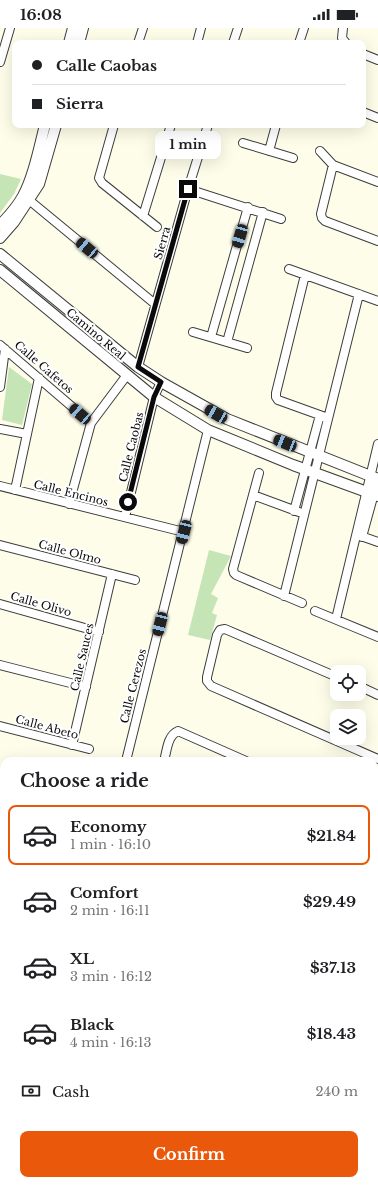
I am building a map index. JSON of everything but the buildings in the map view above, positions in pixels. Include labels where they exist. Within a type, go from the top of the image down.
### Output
[{"type":"street","points":[[70,40],[74,28]]},
{"type":"street","points":[[80,40],[83,28]]},
{"type":"street","points":[[139,40],[143,28]]},
{"type":"street","points":[[198,40],[201,28]]},
{"type":"street","points":[[234,40],[238,28]]},
{"type":"street","points":[[300,40],[304,28]]},
{"type":"street","points":[[343,28],[342,38],[344,40]]},
{"type":"street","points":[[0,62],[6,31]]},
{"type":"street","points":[[366,55],[378,60]]},
{"type":"street","points":[[366,113],[378,118]]},
{"type":"street","points":[[0,226],[8,218],[23,196],[30,179],[44,128]]},
{"type":"street","points":[[0,238],[29,200],[39,184],[55,128]]},
{"type":"street","points":[[113,128],[99,178],[102,183],[157,227]]},
{"type":"street","points":[[143,216],[170,128]]},
{"type":"street","name":"Sierra","points":[[138,367],[188,189],[207,128]]},
{"type":"street","points":[[269,151],[275,128]]},
{"type":"street","points":[[243,143],[293,158]]},
{"type":"street","points":[[320,151],[333,165],[378,182]]},
{"type":"street","points":[[333,165],[321,214],[322,218],[325,221],[378,241]]},
{"type":"street","points":[[188,189],[248,207],[281,219]]},
{"type":"street","points":[[29,200],[155,304]]},
{"type":"street","points":[[211,337],[248,207]]},
{"type":"street","points":[[227,342],[263,212]]},
{"type":"street","name":"Camino Real","points":[[0,254],[138,367],[161,382],[227,419],[375,478]]},
{"type":"street","points":[[289,269],[378,301]]},
{"type":"street","name":"Camino Real","points":[[0,270],[154,397],[208,430],[310,471],[373,494]]},
{"type":"street","points":[[305,274],[276,397],[278,400],[324,417]]},
{"type":"street","points":[[284,596],[304,514],[314,454],[359,294]]},
{"type":"street","points":[[193,332],[247,348]]},
{"type":"street","points":[[0,387],[3,347]]},
{"type":"street","name":"Calle Cafetos","points":[[3,347],[91,423]]},
{"type":"street","points":[[70,504],[91,423],[127,375]]},
{"type":"street","points":[[15,490],[39,378]]},
{"type":"street","name":"Calle Caobas","points":[[125,517],[154,397],[161,382]]},
{"type":"street","points":[[0,429],[27,434]]},
{"type":"street","name":"Calle Cerezos","points":[[127,757],[184,532],[208,430]]},
{"type":"street","points":[[336,619],[359,536],[373,494],[378,444]]},
{"type":"street","points":[[294,511],[310,471]]},
{"type":"street","points":[[258,473],[233,569],[234,573],[302,603]]},
{"type":"street","name":"Calle Encinos","points":[[0,486],[184,532]]},
{"type":"street","points":[[253,495],[304,514]]},
{"type":"street","points":[[359,536],[378,542]]},
{"type":"street","name":"Calle Olmo","points":[[0,545],[135,580]]},
{"type":"street","name":"Calle Sauces","points":[[72,745],[100,632],[112,574]]},
{"type":"street","name":"Calle Olivo","points":[[0,604],[100,632]]},
{"type":"street","points":[[315,611],[378,637]]},
{"type":"street","points":[[330,674],[226,629],[220,630],[216,635],[207,681],[211,686],[373,757]]},
{"type":"street","points":[[0,665],[86,687]]},
{"type":"street","points":[[366,689],[378,695]]},
{"type":"street","name":"Calle Abeto","points":[[0,726],[89,749]]},
{"type":"street","points":[[165,757],[170,737],[178,731],[237,757]]},
{"type":"street","points":[[283,1185],[301,1185]]},
{"type":"green space","points":[[0,174],[21,179],[14,194],[0,213]]},
{"type":"green space","points":[[9,367],[32,384],[22,425],[2,420]]},
{"type":"green space","points":[[209,550],[231,556],[211,594],[218,598],[212,613],[217,615],[210,640],[188,635]]},
{"type":"route","points":[[128,502],[154,397],[161,382],[138,367],[188,189]]}]
